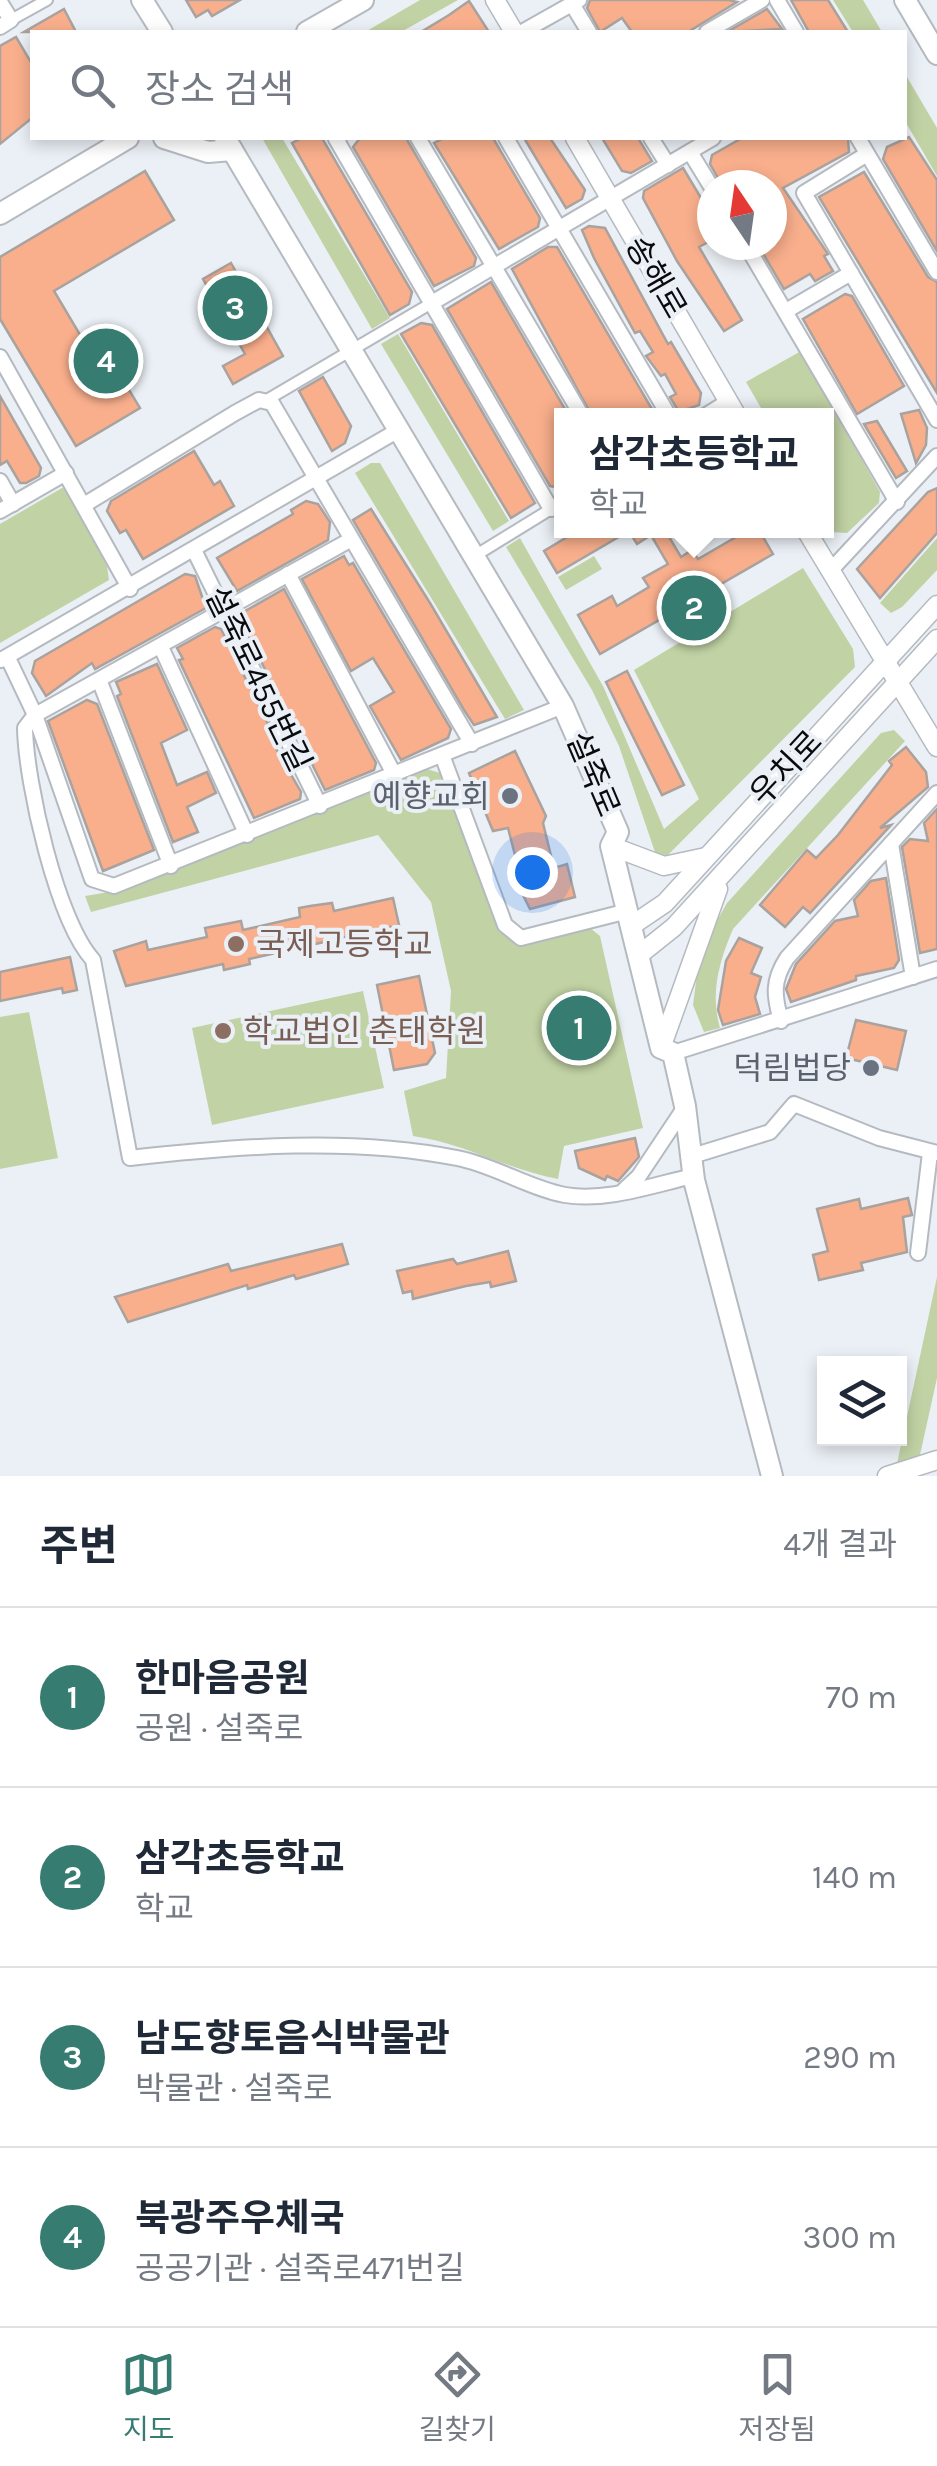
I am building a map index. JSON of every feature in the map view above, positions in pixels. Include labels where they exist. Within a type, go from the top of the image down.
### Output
[{"type":"main road","points":[[142,0],[161,30]]},
{"type":"main road","points":[[310,30],[363,0]]},
{"type":"main road","points":[[905,0],[937,54]]},
{"type":"main road","points":[[0,214],[125,140]]},
{"type":"main road","points":[[170,140],[208,152],[231,142]]},
{"type":"main road","name":"설죽로","points":[[231,142],[349,352],[564,706],[618,832],[611,846],[685,1106],[691,1166],[772,1476]]},
{"type":"street","points":[[0,2],[5,23],[48,0]]},
{"type":"street","points":[[495,0],[513,30]]},
{"type":"street","points":[[710,30],[762,0]]},
{"type":"street","points":[[777,0],[795,30]]},
{"type":"street","points":[[526,30],[575,2],[588,30]]},
{"type":"street","points":[[338,140],[430,304],[554,503]]},
{"type":"street","points":[[419,140],[577,408]]},
{"type":"street","points":[[507,140],[664,408]]},
{"type":"street","name":"송해로","points":[[576,140],[733,408]]},
{"type":"street","points":[[652,140],[668,165]]},
{"type":"street","points":[[84,505],[711,140]]},
{"type":"street","points":[[859,140],[937,272]]},
{"type":"street","points":[[690,152],[701,170]]},
{"type":"street","points":[[867,154],[804,193],[937,420]]},
{"type":"street","points":[[755,260],[897,502]]},
{"type":"street","points":[[786,311],[851,274]]},
{"type":"street","points":[[0,357],[130,589]]},
{"type":"street","points":[[264,402],[272,403],[472,744]]},
{"type":"street","points":[[36,715],[4,659],[195,552],[397,431]]},
{"type":"street","points":[[831,570],[937,456]]},
{"type":"street","points":[[0,481],[6,507],[66,473]]},
{"type":"street","points":[[472,558],[554,507]]},
{"type":"street","points":[[811,538],[887,658],[937,747]]},
{"type":"street","points":[[350,540],[36,715],[25,728],[27,766],[76,942],[93,960],[130,1158],[310,1146],[458,1158],[566,1195],[622,1192],[770,1132],[794,1104],[879,1138],[934,1153],[918,1253]]},
{"type":"street","name":"설죽로455번길","points":[[195,552],[320,806]]},
{"type":"street","points":[[288,574],[394,774]]},
{"type":"street","name":"우치로","points":[[630,918],[665,903],[937,604]]},
{"type":"street","name":"우치로","points":[[639,955],[674,927],[728,870],[937,639]]},
{"type":"street","points":[[161,647],[247,835]]},
{"type":"street","points":[[100,682],[171,866]]},
{"type":"street","name":"설죽로455번길","points":[[36,715],[92,879],[114,886],[564,706]]},
{"type":"street","points":[[442,756],[505,924],[521,938],[630,918]]},
{"type":"street","points":[[781,1021],[774,995],[776,974],[851,882],[937,793]]},
{"type":"street","points":[[891,844],[913,977]]},
{"type":"street","points":[[611,846],[664,866],[706,856]]},
{"type":"street","points":[[728,870],[698,934],[667,1050],[781,1021],[937,969]]},
{"type":"street","points":[[622,1192],[639,1176],[685,1106]]},
{"type":"street","points":[[887,1476],[937,1460]]},
{"type":"green space","points":[[420,0],[458,0],[405,30],[368,30]]},
{"type":"green space","points":[[833,0],[863,0],[881,30],[852,30]]},
{"type":"green space","points":[[907,77],[937,128],[937,176],[907,124]]},
{"type":"green space","points":[[263,140],[283,140],[390,318],[372,329]]},
{"type":"green space","points":[[398,334],[509,521],[493,531],[381,344]]},
{"type":"green space","points":[[801,351],[833,408],[761,408],[746,382]]},
{"type":"green space","points":[[834,410],[880,492],[879,503],[847,533],[834,532]]},
{"type":"green space","points":[[371,463],[380,463],[524,710],[505,719],[355,473]]},
{"type":"green space","points":[[62,488],[68,489],[107,566],[109,580],[0,643],[0,524]]},
{"type":"green space","points":[[520,538],[604,688],[664,829],[699,799],[634,670],[803,568],[853,649],[855,667],[659,864],[619,746],[592,690],[506,547]]},
{"type":"green space","points":[[937,538],[937,570],[902,607],[891,613],[880,603]]},
{"type":"green space","points":[[594,556],[602,569],[566,590],[558,577]]},
{"type":"green space","points":[[894,730],[905,741],[733,929],[718,978],[720,1028],[704,1032],[693,1005],[697,974],[705,942],[727,903],[881,733]]},
{"type":"green space","points":[[427,769],[440,773],[499,931],[520,945],[590,928],[600,936],[643,1128],[564,1146],[558,1179],[413,1136],[404,1091],[446,1078],[451,991],[431,902],[378,835],[91,912],[85,896],[128,889]]},
{"type":"green space","points":[[363,991],[384,1088],[212,1125],[192,1028]]},
{"type":"green space","points":[[29,1012],[58,1158],[0,1169],[0,1017]]},
{"type":"green space","points":[[937,1277],[937,1378],[916,1473],[896,1468],[901,1446],[907,1446],[907,1417]]},
{"type":"building","points":[[186,0],[240,0],[212,16],[208,10],[196,17]]},
{"type":"building","points":[[590,0],[737,2],[691,30],[631,30],[622,18],[599,30],[587,8]]},
{"type":"building","points":[[791,0],[828,0],[847,30],[808,30]]},
{"type":"building","points":[[469,1],[488,30],[424,30]]},
{"type":"building","points":[[64,9],[75,30],[30,30],[24,32]]},
{"type":"building","points":[[767,9],[782,29],[764,30],[730,30]]},
{"type":"building","points":[[16,37],[30,61],[30,120],[0,144],[0,46]]},
{"type":"building","points":[[907,138],[937,180],[937,251],[883,159],[887,147]]},
{"type":"building","points":[[323,140],[412,292],[409,304],[390,315],[292,143]]},
{"type":"building","points":[[358,140],[407,140],[476,258],[474,266],[434,286],[353,147]]},
{"type":"building","points":[[494,140],[540,218],[538,227],[499,249],[434,143]]},
{"type":"building","points":[[525,140],[551,140],[585,190],[582,199],[566,208]]},
{"type":"building","points":[[603,140],[639,140],[652,161],[631,173],[622,171]]},
{"type":"building","points":[[738,140],[848,140],[849,152],[787,186],[787,170],[713,170],[712,155]]},
{"type":"building","points":[[683,168],[697,191],[697,260],[707,260],[742,320],[724,331],[677,261],[643,198],[644,191]]},
{"type":"building","points":[[145,171],[174,220],[54,291],[102,372],[114,365],[140,408],[76,446],[0,319],[0,257]]},
{"type":"building","points":[[864,172],[928,277],[937,282],[937,393],[819,197]]},
{"type":"building","points":[[787,194],[828,254],[824,256],[833,271],[815,281],[810,274],[784,289],[767,260],[787,260]]},
{"type":"building","points":[[589,226],[605,228],[668,344],[671,342],[701,393],[699,405],[677,408],[670,397],[676,394],[665,374],[661,376],[646,356],[653,352],[640,331],[635,333],[582,230]]},
{"type":"building","points":[[548,247],[557,247],[651,408],[588,408],[512,269]]},
{"type":"building","points":[[231,263],[283,356],[233,384],[223,366],[245,354],[233,333],[220,340],[206,313],[218,306],[203,279]]},
{"type":"building","points":[[491,282],[564,408],[554,408],[554,487],[550,486],[447,309]]},
{"type":"building","points":[[845,294],[852,296],[904,386],[857,414],[803,319]]},
{"type":"building","points":[[421,323],[432,325],[535,503],[511,518],[401,334]]},
{"type":"building","points":[[323,377],[351,426],[345,443],[332,451],[299,391]]},
{"type":"building","points":[[0,396],[41,468],[39,476],[26,483],[20,483],[7,461],[0,465]]},
{"type":"building","points":[[919,410],[927,428],[926,445],[916,463],[901,414]]},
{"type":"building","points":[[877,421],[907,471],[896,478],[864,424]]},
{"type":"building","points":[[194,451],[214,485],[220,481],[234,506],[143,559],[126,530],[120,533],[107,511],[111,501]]},
{"type":"building","points":[[937,488],[937,533],[880,598],[857,569],[928,492]]},
{"type":"building","points":[[306,501],[318,504],[330,522],[328,540],[237,591],[217,558],[293,514],[291,510]]},
{"type":"building","points":[[371,509],[497,717],[474,725],[464,710],[353,520]]},
{"type":"building","points":[[566,538],[617,538],[557,573],[544,551]]},
{"type":"building","points":[[653,538],[670,538],[681,557],[692,550],[698,559],[734,538],[764,538],[773,554],[716,587],[719,592],[678,615],[675,611],[600,654],[578,615],[612,596],[617,606],[649,587],[643,578],[668,564]]},
{"type":"building","points":[[344,556],[349,565],[353,563],[451,729],[448,738],[401,760],[370,706],[394,692],[373,658],[351,671],[302,579]]},
{"type":"building","points":[[185,574],[195,576],[206,608],[95,669],[92,663],[46,696],[32,673],[35,661]]},
{"type":"building","points":[[284,589],[376,763],[374,770],[325,790],[238,615]]},
{"type":"building","points":[[215,627],[221,629],[275,738],[271,740],[301,792],[300,799],[254,818],[179,660],[183,659],[177,648]]},
{"type":"building","points":[[157,664],[187,730],[161,743],[177,785],[207,772],[216,793],[187,807],[198,832],[173,842],[117,696],[121,694],[116,682]]},
{"type":"building","points":[[627,671],[684,785],[662,795],[606,682]]},
{"type":"building","points":[[87,700],[97,704],[154,850],[103,871],[48,721]]},
{"type":"building","points":[[906,747],[926,772],[928,787],[880,828],[891,825],[810,913],[803,907],[785,927],[760,905],[807,850],[816,858],[838,835],[892,765],[889,761]]},
{"type":"building","points":[[515,751],[546,816],[543,823],[554,868],[567,864],[575,897],[530,909],[519,887],[523,886],[508,828],[493,831],[469,773]]},
{"type":"building","points":[[937,809],[937,949],[920,953],[902,847],[910,839],[928,841],[924,823]]},
{"type":"building","points":[[886,878],[899,960],[894,968],[856,976],[856,980],[791,1002],[786,989],[796,964],[835,921],[858,916],[854,900],[871,881]]},
{"type":"building","points":[[393,898],[399,925],[249,959],[250,964],[224,970],[223,964],[126,986],[114,951],[146,941],[148,950],[207,937],[205,928],[241,921],[243,930],[300,917],[299,908],[332,903],[334,911]]},
{"type":"building","points":[[739,938],[762,948],[751,973],[761,977],[755,997],[760,1014],[723,1025],[718,1010],[726,961]]},
{"type":"building","points":[[70,957],[77,990],[63,993],[62,988],[0,1001],[0,972]]},
{"type":"building","points":[[419,976],[435,1053],[427,1064],[394,1070],[377,985]]},
{"type":"building","points":[[856,1020],[906,1031],[897,1070],[846,1058]]},
{"type":"building","points":[[635,1138],[639,1157],[618,1181],[607,1176],[605,1180],[579,1168],[575,1151]]},
{"type":"building","points":[[908,1198],[912,1215],[903,1217],[907,1252],[861,1263],[863,1270],[819,1280],[813,1255],[828,1251],[817,1209],[859,1199],[861,1209]]},
{"type":"building","points":[[342,1244],[348,1264],[248,1289],[247,1285],[128,1322],[115,1297],[228,1264],[231,1271]]},
{"type":"building","points":[[508,1251],[516,1281],[491,1287],[490,1282],[466,1286],[413,1299],[412,1291],[403,1293],[397,1271],[453,1259],[457,1264]]},
{"type":"place","name":"남도향토음식박물관","points":[[235,308]]},
{"type":"place","name":"북광주우체국","points":[[106,361]]},
{"type":"place","name":"삼각초등학교","points":[[694,608]]},
{"type":"place","name":"예향교회","points":[[510,796]]},
{"type":"place","name":"국제고등학교","points":[[236,944]]},
{"type":"place","name":"한마음공원","points":[[579,1028]]},
{"type":"place","name":"학교법인 춘태학원","points":[[223,1031]]},
{"type":"place","name":"덕림법당","points":[[871,1068]]}]
